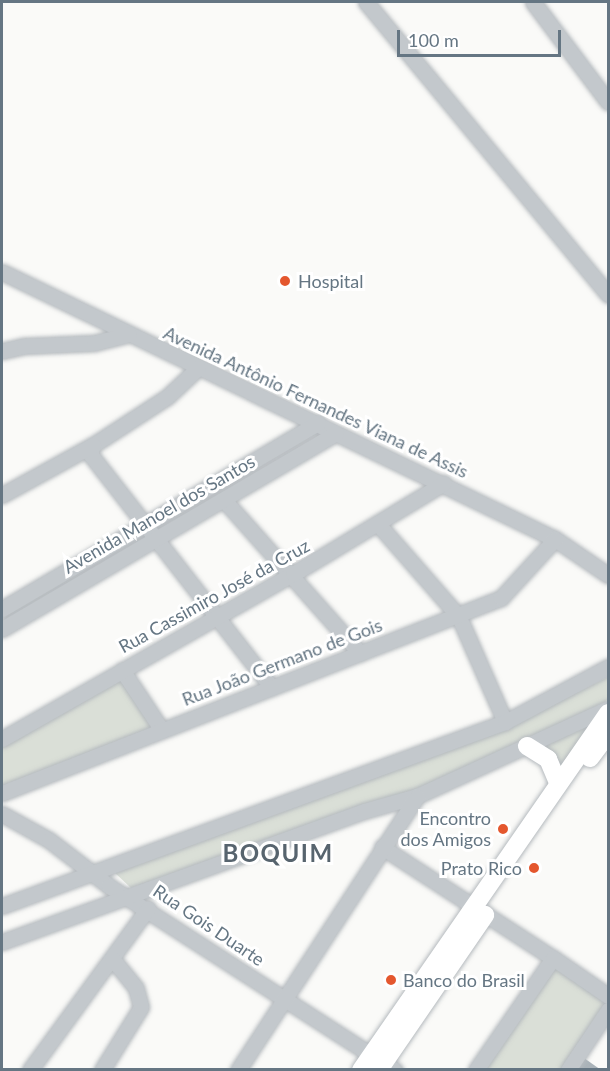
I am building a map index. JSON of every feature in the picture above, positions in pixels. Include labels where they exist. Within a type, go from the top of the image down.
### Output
[{"type":"main road","points":[[361,1070],[382,1064],[480,911],[558,783],[609,710]]},
{"type":"main road","points":[[480,911],[570,784],[609,734]]},
{"type":"main road","points":[[527,746],[548,759],[558,783]]},
{"type":"street","points":[[366,2],[609,295]]},
{"type":"street","points":[[532,2],[609,102]]},
{"type":"street","name":"Avenida Antônio Fernandes Viana de Assis","points":[[2,272],[198,368],[444,483],[555,539],[609,575]]},
{"type":"street","points":[[2,351],[24,346],[94,343],[129,334]]},
{"type":"street","points":[[2,495],[92,452],[167,397],[198,368]]},
{"type":"street","name":"Avenida Manoel dos Santos","points":[[6,602],[147,525],[318,423]]},
{"type":"street","name":"Avenida Manoel dos Santos","points":[[2,629],[336,433]]},
{"type":"street","points":[[92,452],[272,688]]},
{"type":"street","name":"Rua Cassimiro José da Cruz","points":[[2,739],[293,574],[444,483]]},
{"type":"street","points":[[224,500],[293,574],[360,653]]},
{"type":"street","points":[[378,524],[459,617],[505,722]]},
{"type":"street","name":"Rua João Germano de Gois","points":[[2,793],[161,729],[459,617],[501,598],[555,539]]},
{"type":"street","points":[[6,602],[30,612]]},
{"type":"street","points":[[2,906],[505,722],[609,667]]},
{"type":"street","points":[[122,670],[161,729]]},
{"type":"street","points":[[2,942],[417,796],[609,710]]},
{"type":"street","points":[[238,1070],[417,796]]},
{"type":"street","name":"Rua Gois Duarte","points":[[2,814],[49,840],[93,872],[382,1064]]},
{"type":"street","points":[[382,847],[609,996]]},
{"type":"street","points":[[30,1070],[148,908]]},
{"type":"street","points":[[102,1070],[141,1007],[136,988],[112,958]]},
{"type":"street","points":[[476,1070],[553,958]]},
{"type":"street","points":[[568,1070],[609,1010]]},
{"type":"shaded area","points":[[119,676],[157,729],[2,790],[2,739]]},
{"type":"shaded area","points":[[608,677],[608,699],[604,703],[427,785],[131,888],[114,872],[514,724]]},
{"type":"shaded area","points":[[591,723],[562,769],[545,746]]},
{"type":"shaded area","points":[[548,959],[606,1003],[563,1069],[473,1070]]},
{"type":"building","points":[[584,1058],[601,1070],[569,1070],[571,1066]]},
{"type":"place","name":"Hospital","points":[[285,281]]},
{"type":"place","name":"Encontro dos Amigos","points":[[503,829]]},
{"type":"place","name":"Prato Rico","points":[[534,868]]},
{"type":"place","name":"Banco do Brasil","points":[[391,980]]},
{"type":"district","name":"BOQUIM","points":[[278,853]]}]
